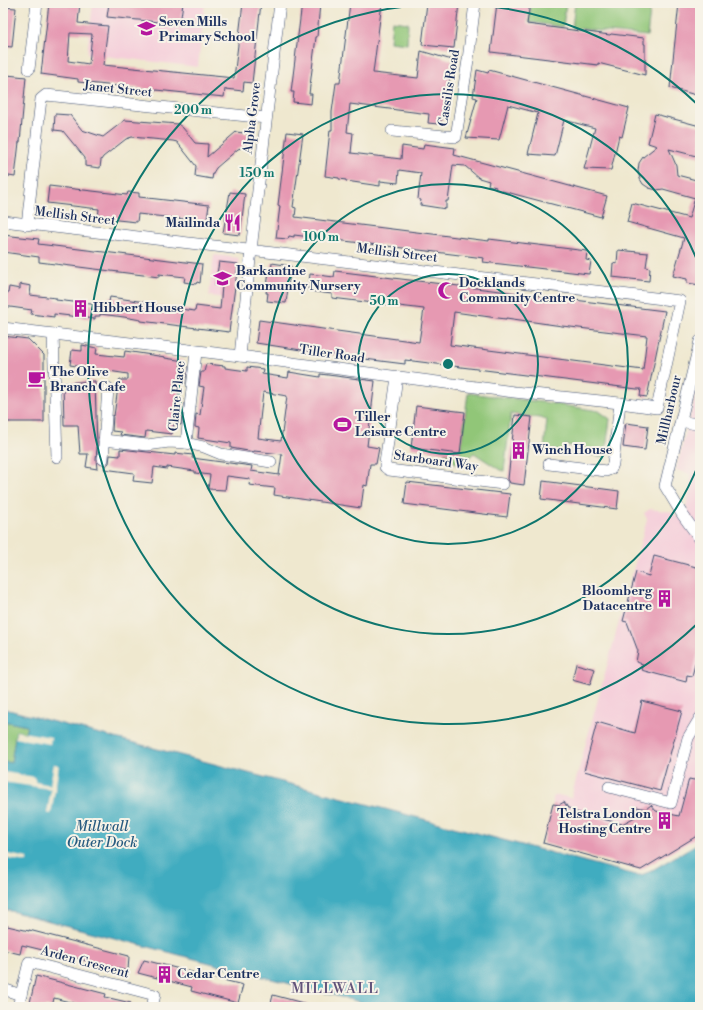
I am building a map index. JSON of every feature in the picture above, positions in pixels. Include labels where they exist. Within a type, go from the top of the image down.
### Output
[{"type":"street","points":[[29,69],[37,3]]},
{"type":"street","name":"Alpha Grove","points":[[240,356],[280,3]]},
{"type":"street","name":"Cassilis Road","points":[[392,131],[456,137],[475,3]]},
{"type":"street","name":"Janet Street","points":[[27,225],[40,99],[46,95],[266,118]]},
{"type":"street","name":"Mellish Street","points":[[3,221],[680,301],[656,408]]},
{"type":"street","name":"Tiller Road","points":[[3,328],[240,356],[514,392],[620,402],[656,408]]},
{"type":"street","points":[[53,334],[57,457]]},
{"type":"street","name":"Millharbour","points":[[700,341],[665,486],[682,514],[700,538]]},
{"type":"street","name":"Claire Place","points":[[186,443],[196,352]]},
{"type":"street","name":"Starboard Way","points":[[396,377],[385,467],[389,470],[503,484]]},
{"type":"street","points":[[103,459],[108,388]]},
{"type":"street","points":[[549,464],[606,471],[611,469],[613,464],[620,402]]},
{"type":"street","points":[[681,420],[700,426]]},
{"type":"street","name":"Claire Place","points":[[104,440],[147,445],[169,442],[186,443],[204,447],[221,454],[271,462]]},
{"type":"street","points":[[610,787],[671,803],[688,738],[700,718]]},
{"type":"street","name":"Arden Crescent","points":[[21,995],[29,962],[155,995],[152,1007]]},
{"type":"street","points":[[3,989],[21,995],[18,1007]]},
{"type":"shaded area","name":"Seven Mills Primary School","points":[[93,3],[205,3],[198,67],[87,54]]},
{"type":"shaded area","name":"Barkantine Community Nursery","points":[[214,255],[239,258],[233,299],[209,296]]},
{"type":"shaded area","points":[[700,377],[700,836],[641,870],[543,843],[553,804],[553,797],[558,795],[571,798],[647,519],[644,513],[650,509],[673,512],[678,518],[687,510],[686,506],[691,487],[690,474],[676,470]]},
{"type":"green space","points":[[531,3],[566,3],[563,27],[529,22]]},
{"type":"green space","points":[[575,3],[651,3],[647,36],[572,28]]},
{"type":"green space","points":[[392,21],[408,23],[407,44],[390,42]]},
{"type":"green space","points":[[468,393],[599,411],[610,419],[605,457],[577,453],[578,447],[565,445],[564,451],[544,449],[547,419],[511,414],[504,471],[500,470],[474,453],[459,466],[444,453],[460,453]]},
{"type":"green space","points":[[3,721],[27,726],[25,733],[16,732],[11,763],[3,761]]},
{"type":"water","name":"Millwall Outer Dock","points":[[5,709],[636,875],[649,872],[700,842],[700,1007],[379,1007],[3,909],[3,761],[11,763],[16,731],[25,733],[27,726],[3,721]]},
{"type":"pier","points":[[16,731],[51,737],[50,744],[15,738]]},
{"type":"pier","points":[[54,764],[59,765],[51,814],[47,813],[51,789],[3,782],[3,772],[35,777],[35,782],[50,785]]},
{"type":"pier","points":[[3,853],[27,858],[27,862],[3,858]]},
{"type":"building","points":[[49,3],[80,3],[78,23],[108,26],[103,65],[234,78],[243,3],[261,3],[252,83],[244,82],[243,91],[225,89],[224,97],[78,82],[78,79],[41,74]],"holes":[[[70,33],[92,34],[89,64],[68,61]]]},
{"type":"building","points":[[109,3],[183,3],[180,24],[107,17]]},
{"type":"building","points":[[302,3],[320,3],[309,94],[312,94],[311,104],[293,102],[294,92],[291,92]]},
{"type":"building","points":[[350,3],[382,3],[373,73],[418,78],[421,51],[452,60],[445,116],[438,124],[428,123],[429,114],[350,104],[347,132],[353,133],[351,153],[401,159],[402,146],[423,149],[424,144],[455,148],[454,155],[607,196],[601,217],[495,189],[496,187],[488,185],[489,181],[479,178],[465,166],[453,165],[448,201],[446,201],[446,209],[420,205],[421,200],[418,199],[421,173],[399,170],[398,183],[380,181],[380,186],[325,176],[330,130],[332,130],[332,112],[336,83],[340,83]]},
{"type":"building","points":[[427,3],[459,3],[454,48],[422,45]]},
{"type":"building","points":[[497,3],[530,3],[527,24],[644,38],[645,75],[598,63],[598,65],[491,52]]},
{"type":"building","points":[[679,3],[700,3],[700,96],[670,88]]},
{"type":"building","points":[[3,7],[16,8],[12,47],[3,46]]},
{"type":"building","points":[[477,70],[488,73],[489,70],[629,108],[622,137],[619,136],[611,170],[584,169],[595,128],[564,120],[555,156],[528,154],[538,113],[508,105],[499,140],[466,138],[477,98],[473,97]]},
{"type":"building","points":[[7,75],[26,77],[15,177],[3,175],[3,110],[4,111]]},
{"type":"building","points":[[55,114],[70,115],[82,130],[103,137],[125,120],[178,124],[195,143],[208,144],[207,157],[236,132],[252,134],[250,148],[244,147],[238,149],[216,168],[212,179],[195,176],[196,166],[177,142],[173,141],[132,137],[126,139],[103,157],[100,168],[85,166],[85,158],[63,131],[54,130]]},
{"type":"building","points":[[655,114],[700,126],[700,157],[669,149],[676,165],[677,175],[700,181],[700,285],[687,283],[687,279],[673,276],[684,238],[627,222],[632,203],[689,218],[695,198],[663,189],[657,190],[649,188],[643,184],[640,179],[638,171],[639,163],[643,157],[657,146],[648,143]]},
{"type":"building","points":[[287,132],[303,134],[293,207],[296,208],[295,217],[489,241],[489,239],[587,251],[586,260],[591,261],[589,274],[483,262],[484,258],[294,235],[294,237],[289,236],[288,239],[276,238],[280,206],[278,205]]},
{"type":"building","points":[[49,186],[127,195],[128,192],[139,193],[139,197],[209,205],[206,226],[192,224],[193,220],[138,214],[137,222],[98,218],[99,209],[47,203]]},
{"type":"building","name":"Mailinda","points":[[230,192],[245,194],[240,235],[223,233]]},
{"type":"building","points":[[3,235],[39,239],[38,244],[202,264],[200,283],[197,282],[196,284],[184,282],[185,277],[159,274],[159,277],[39,262],[39,257],[3,252]]},
{"type":"building","points":[[618,250],[648,253],[646,267],[650,268],[649,281],[612,277],[613,263],[617,264]]},
{"type":"building","points":[[219,262],[238,264],[229,332],[141,321],[100,314],[100,316],[95,316],[95,319],[54,314],[54,317],[31,314],[32,310],[3,306],[3,293],[8,293],[9,287],[20,289],[20,284],[31,286],[30,295],[56,298],[56,300],[108,306],[110,297],[152,303],[151,305],[195,311],[196,306],[220,309],[222,286],[215,285]]},
{"type":"building","points":[[272,263],[291,266],[286,303],[267,301],[268,293],[266,293]]},
{"type":"building","points":[[335,271],[665,311],[647,397],[640,396],[641,389],[405,360],[405,364],[256,343],[259,320],[419,342],[424,309],[332,298],[332,294],[308,291],[310,274],[334,277]],"holes":[[[454,312],[647,336],[643,370],[450,345]]]},
{"type":"building","points":[[3,336],[28,339],[44,355],[44,422],[3,422]]},
{"type":"building","points":[[82,345],[97,348],[96,354],[124,357],[125,351],[184,361],[183,369],[187,370],[185,384],[180,384],[176,411],[182,412],[181,425],[174,424],[172,434],[146,431],[145,438],[120,435],[121,432],[112,431],[119,380],[128,380],[128,374],[70,365],[72,350],[82,351]]},
{"type":"building","points":[[206,364],[225,366],[225,368],[247,371],[247,367],[263,369],[262,374],[288,378],[289,372],[320,377],[320,374],[375,381],[367,446],[379,448],[376,464],[370,464],[367,486],[364,485],[361,508],[274,495],[275,488],[249,485],[250,479],[227,476],[225,490],[208,489],[210,475],[195,473],[195,471],[167,467],[167,469],[154,467],[152,483],[133,481],[134,473],[104,469],[109,463],[110,455],[120,456],[120,449],[175,455],[175,453],[193,455],[192,458],[252,466],[251,471],[279,475],[282,454],[254,452],[231,448],[231,443],[198,438],[199,428],[195,427],[196,414],[200,415],[204,387],[199,386],[201,372],[204,372]],"holes":[[[263,392],[287,396],[281,441],[258,438]]]},
{"type":"building","points":[[95,381],[97,469],[86,467],[88,454],[80,454],[78,425],[64,425],[63,383]]},
{"type":"building","points":[[416,406],[465,412],[460,454],[411,448]]},
{"type":"building","name":"Winch House","points":[[515,415],[532,417],[524,485],[510,483],[508,479]]},
{"type":"building","points":[[626,423],[648,426],[645,450],[623,447]]},
{"type":"building","points":[[543,481],[619,491],[617,509],[541,499]]},
{"type":"building","points":[[407,482],[510,494],[507,517],[404,504]]},
{"type":"building","name":"Bloomberg Datacentre","points":[[654,556],[700,568],[700,645],[692,676],[687,675],[686,682],[641,670],[643,664],[636,662],[638,651],[627,622],[623,621],[636,572],[649,576]]},
{"type":"building","points":[[576,664],[595,669],[590,685],[572,680]]},
{"type":"building","points":[[642,701],[682,711],[660,791],[584,771],[597,722],[635,733]]},
{"type":"building","name":"Telstra London Hosting Centre","points":[[700,777],[700,834],[641,870],[543,843],[553,804],[559,805],[564,802],[568,808],[572,809],[572,811],[622,824],[635,817],[637,807],[646,809],[651,805],[656,811],[679,816],[689,779],[694,780]]},
{"type":"building","points":[[3,925],[29,930],[129,956],[128,971],[22,945],[20,954],[3,950]]},
{"type":"building","points":[[144,960],[243,985],[238,1003],[191,991],[192,987],[138,973]]},
{"type":"building","points":[[36,976],[106,994],[105,997],[131,1003],[130,1007],[89,1007],[54,998],[52,1007],[29,1007]]},
{"type":"building","points":[[273,995],[307,1004],[307,1007],[270,1007]]},
{"type":"place","name":"Seven Mills Primary School","points":[[146,29]]},
{"type":"place","name":"Mailinda","points":[[233,223]]},
{"type":"place","name":"Barkantine Community Nursery","points":[[223,278]]},
{"type":"place","name":"Docklands Community Centre","points":[[446,290]]},
{"type":"place","name":"Hibbert House","points":[[80,308]]},
{"type":"place","name":"The Olive Branch Cafe","points":[[37,379]]},
{"type":"place","name":"Tiller Leisure Centre","points":[[342,424]]},
{"type":"place","name":"Winch House","points":[[519,450]]},
{"type":"place","name":"Bloomberg Datacentre","points":[[665,598]]},
{"type":"place","name":"Telstra London Hosting Centre","points":[[664,821]]},
{"type":"place","name":"Cedar Centre","points":[[164,974]]},
{"type":"district","name":"MILLWALL","points":[[335,988]]}]
